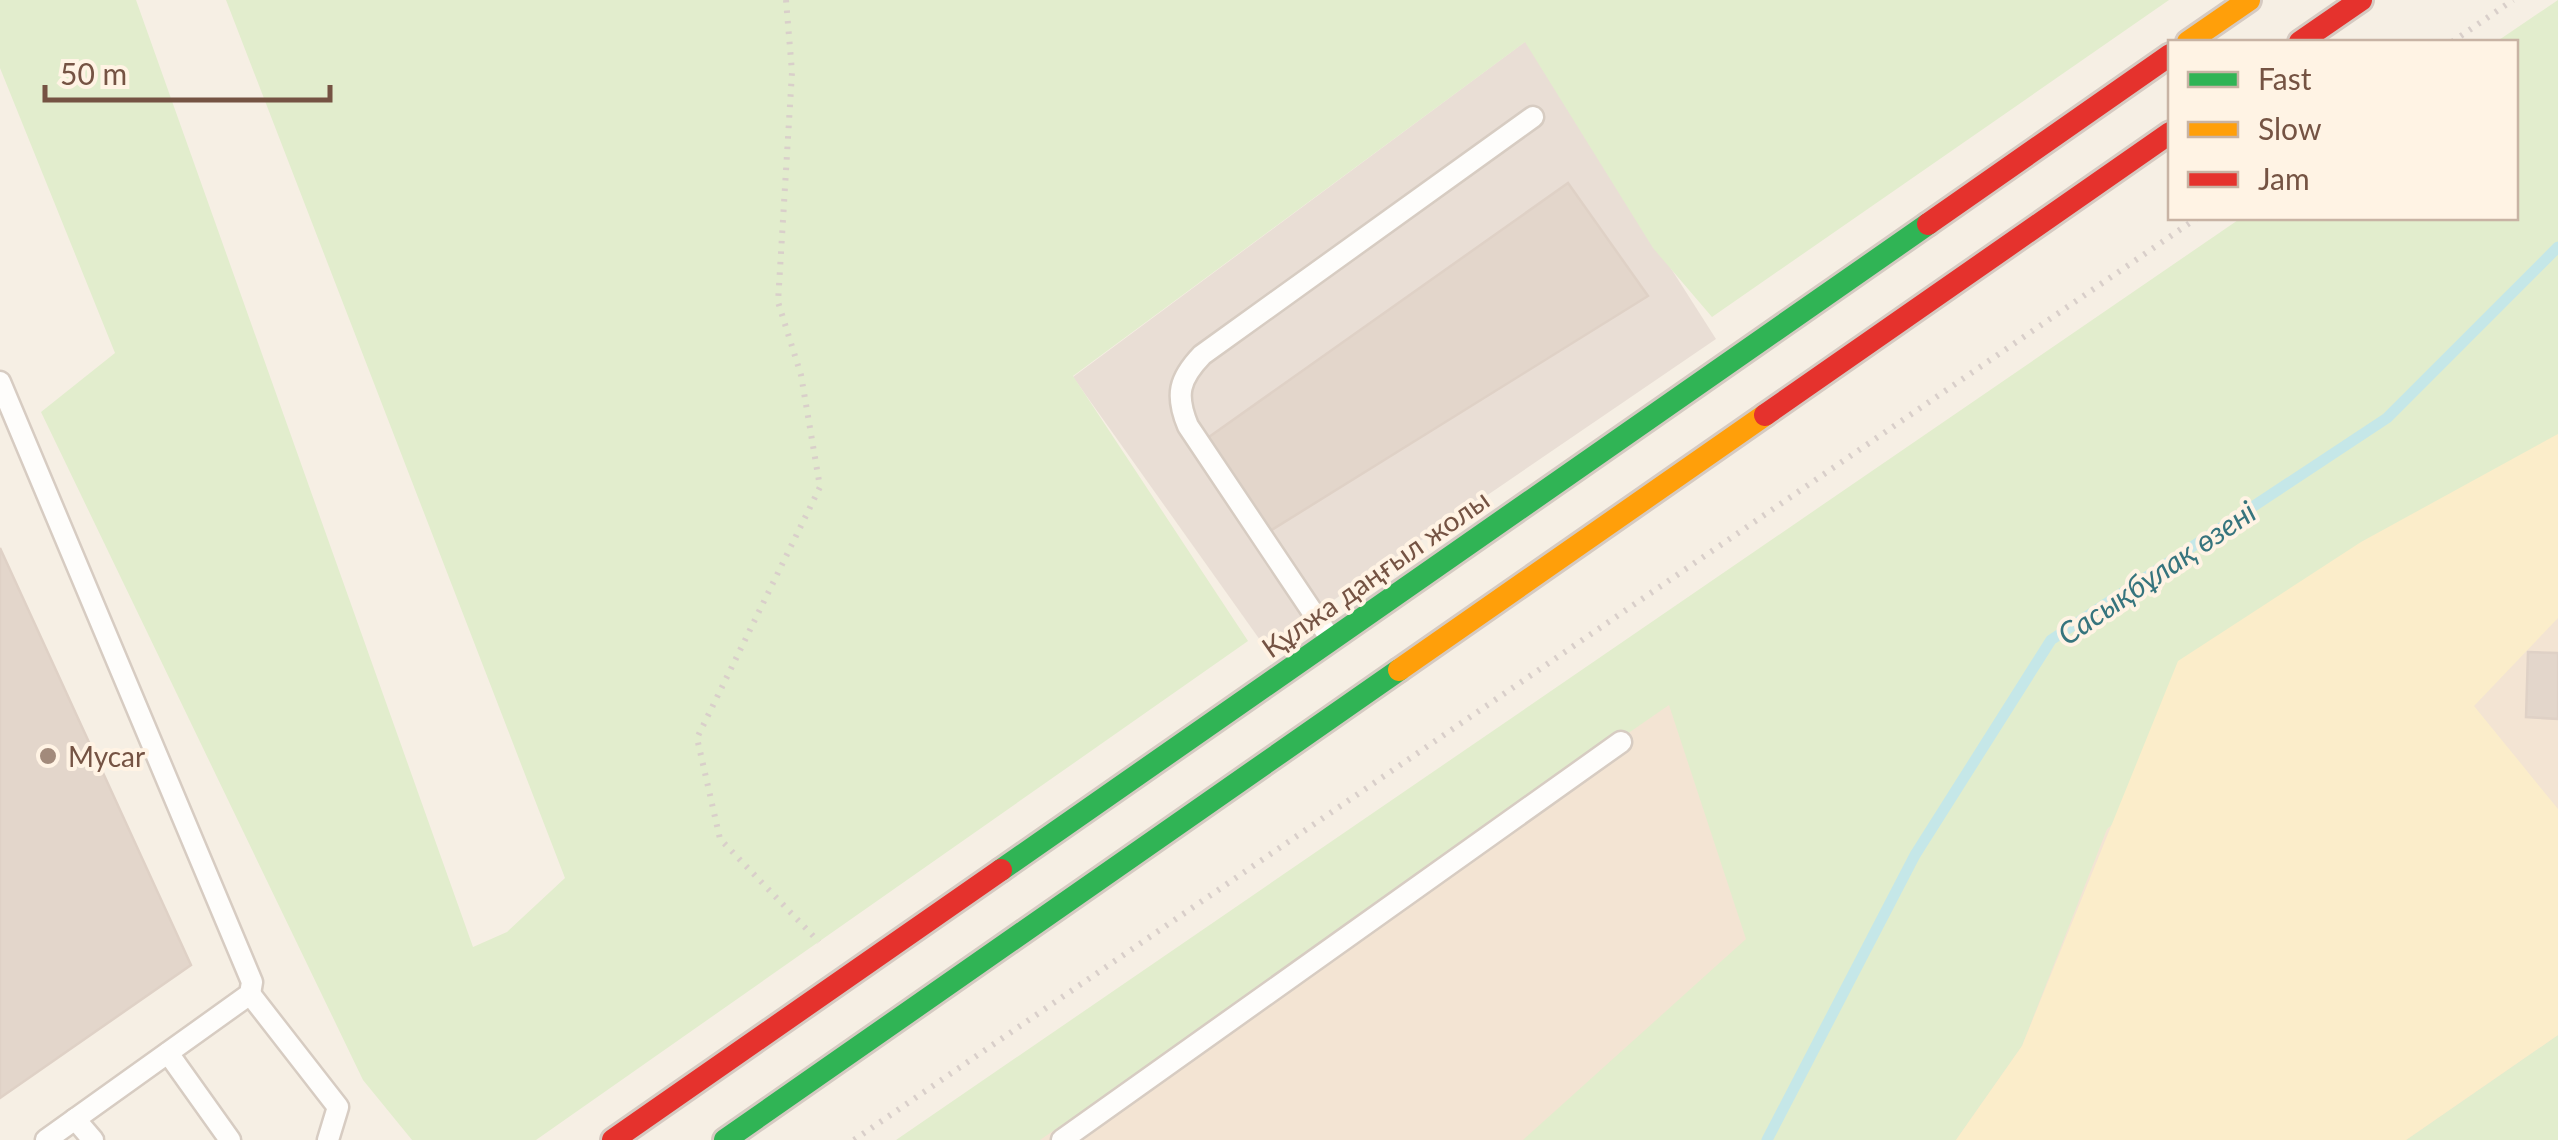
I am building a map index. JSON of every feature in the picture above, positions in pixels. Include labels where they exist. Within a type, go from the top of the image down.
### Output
[{"type":"main road","points":[[2191,40],[2249,0]]},
{"type":"main road","points":[[2303,40],[2361,0]]},
{"type":"main road","name":"Құлжа даңғыл жолы","points":[[613,1140],[2168,56]]},
{"type":"main road","points":[[726,1140],[2168,133]]},
{"type":"lane","points":[[1332,640],[1188,426],[1179,388],[1202,355],[1533,116]]},
{"type":"lane","points":[[0,382],[249,968],[250,994],[338,1108],[328,1140]]},
{"type":"lane","points":[[1062,1140],[1621,742]]},
{"type":"lane","points":[[46,1140],[250,994]]},
{"type":"lane","points":[[168,1053],[230,1140]]},
{"type":"lane","points":[[75,1119],[93,1140]]},
{"type":"path","points":[[786,0],[792,72],[778,302],[801,375],[820,487],[697,738],[720,840],[850,975]]},
{"type":"path","points":[[2455,40],[2514,0]]},
{"type":"path","points":[[854,1140],[2194,220]]},
{"type":"shaded area","points":[[2558,22],[2558,1140],[1021,1140],[2285,220],[2518,220]]},
{"type":"shaded area","points":[[1526,41],[1716,339],[1265,647],[1073,377]]},
{"type":"green space","points":[[0,0],[136,0],[473,947],[507,932],[565,878],[226,0],[2169,0],[1712,317],[1653,248],[1525,42],[1073,376],[1248,641],[536,1140],[412,1140],[363,1080],[41,412],[115,353],[0,68]]},
{"type":"green space","points":[[2558,0],[2558,444],[2107,829],[2022,1046],[1956,1140],[1523,1140],[1746,939],[1669,705],[1040,1140],[896,1140],[2238,220],[2518,220],[2518,40],[2499,40]]},
{"type":"green space","points":[[2558,1035],[2558,1140],[2406,1140]]},
{"type":"sand","points":[[2558,434],[2558,618],[2474,706],[2558,809],[2558,1035],[2406,1140],[1956,1140],[2022,1046],[2178,661],[2361,542]]},
{"type":"building","points":[[1568,183],[1648,296],[1262,536],[1199,444]]},
{"type":"building","name":"Mycar","points":[[0,548],[191,965],[0,1098]]},
{"type":"building","points":[[2528,652],[2558,653],[2558,719],[2526,717]]},
{"type":"waterway","name":"Сасықбұлақ өзені","points":[[1767,1140],[1915,855],[2051,640],[2387,418],[2558,247]]},
{"type":"traffic: fast","points":[[1001,870],[1928,224]]},
{"type":"traffic: fast","points":[[725,1140],[1399,670]]},
{"type":"traffic: slow","points":[[2191,40],[2249,0]]},
{"type":"traffic: slow","points":[[1399,670],[1765,415]]},
{"type":"traffic: jam","points":[[2303,40],[2361,0]]},
{"type":"traffic: jam","points":[[1928,224],[2168,56]]},
{"type":"traffic: jam","points":[[1765,415],[2168,134]]},
{"type":"traffic: jam","points":[[613,1140],[1001,870]]},
{"type":"place","name":"Mycar","points":[[48,756]]}]
